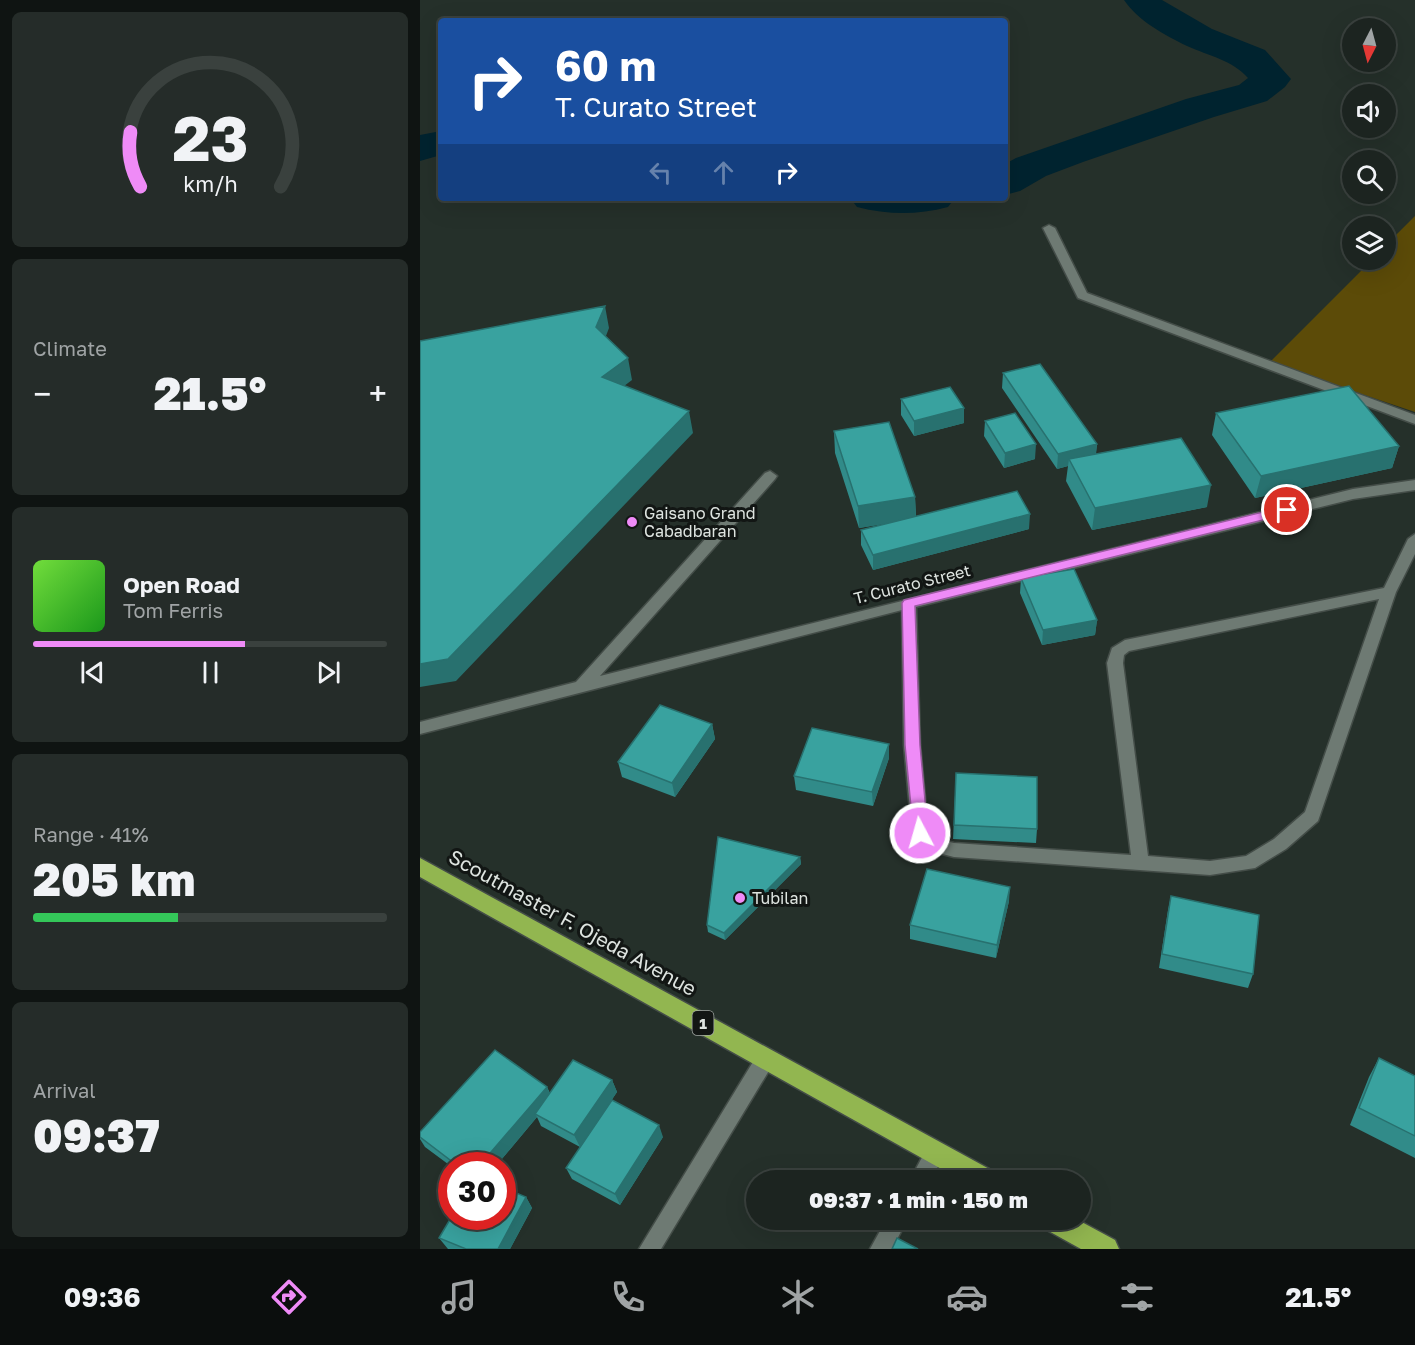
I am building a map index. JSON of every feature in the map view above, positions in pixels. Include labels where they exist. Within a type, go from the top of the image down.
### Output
[{"type":"highway","name":"Scoutmaster F. Ojeda Avenue","points":[[420,867],[966,1170]]},
{"type":"highway","points":[[1071,1230],[1106,1249]]},
{"type":"street","points":[[1049,228],[1082,295],[1415,420]]},
{"type":"street","points":[[582,686],[770,476]]},
{"type":"street","name":"T. Curato Street","points":[[420,728],[909,603],[1353,494],[1415,485]]},
{"type":"street","points":[[909,603],[912,745],[917,814],[920,833],[929,844],[954,850],[1140,861],[1210,868],[1249,862],[1280,844],[1312,816],[1389,592],[1415,539]]},
{"type":"street","points":[[1140,861],[1115,663],[1117,652],[1125,646],[1389,592]]},
{"type":"street","points":[[649,1249],[766,1058]]},
{"type":"street","points":[[926,1170],[935,1153]]},
{"type":"street","points":[[880,1249],[891,1230]]},
{"type":"shaded area","points":[[1415,216],[1415,412],[1269,363],[1362,270],[1396,270],[1396,235]]},
{"type":"building","points":[[605,306],[596,327],[628,358],[602,377],[689,411],[448,659],[420,664],[420,341]]},
{"type":"building","points":[[1040,364],[1097,444],[1058,454],[1003,373]]},
{"type":"building","points":[[1349,386],[1399,446],[1261,476],[1216,413]]},
{"type":"building","points":[[950,387],[964,408],[914,421],[901,399]]},
{"type":"building","points":[[1015,413],[1036,444],[1005,453],[985,421]]},
{"type":"building","points":[[889,422],[915,497],[858,506],[834,431]]},
{"type":"building","points":[[1181,438],[1211,485],[1095,508],[1069,459]]},
{"type":"building","points":[[1017,491],[1030,514],[873,555],[861,530]]},
{"type":"building","points":[[1074,569],[1097,620],[1043,630],[1021,578]]},
{"type":"building","points":[[660,705],[712,724],[672,783],[618,762]]},
{"type":"building","points":[[812,728],[889,744],[872,792],[794,776]]},
{"type":"building","points":[[956,773],[1037,777],[1037,829],[954,825]]},
{"type":"building","name":"Tubilan","points":[[718,837],[800,857],[724,933],[707,925]]},
{"type":"building","points":[[927,869],[1010,887],[997,945],[910,925]]},
{"type":"building","points":[[1171,896],[1259,915],[1253,974],[1162,954]]},
{"type":"building","points":[[495,1050],[547,1087],[491,1152],[440,1152],[420,1137],[420,1132]]},
{"type":"building","points":[[1379,1058],[1415,1076],[1415,1136],[1359,1108]]},
{"type":"building","points":[[573,1060],[612,1080],[574,1135],[535,1114]]},
{"type":"building","points":[[612,1100],[659,1125],[615,1194],[566,1168]]},
{"type":"building","points":[[516,1193],[526,1197],[516,1216]]},
{"type":"building","points":[[444,1230],[508,1230],[498,1249],[466,1249],[439,1238]]},
{"type":"building","points":[[897,1238],[918,1249],[892,1249]]},
{"type":"waterway","points":[[1008,180],[1031,167],[1068,153],[1200,108],[1253,93],[1271,79],[1251,58],[1199,37],[1149,8],[1142,0]]},
{"type":"waterway","points":[[420,148],[438,144]]},
{"type":"place","name":"Gaisano Grand Cabadbaran","points":[[632,522]]},
{"type":"place","name":"Tubilan","points":[[740,898]]},
{"type":"route","points":[[920,833],[912,745],[909,603],[1287,510]]}]
